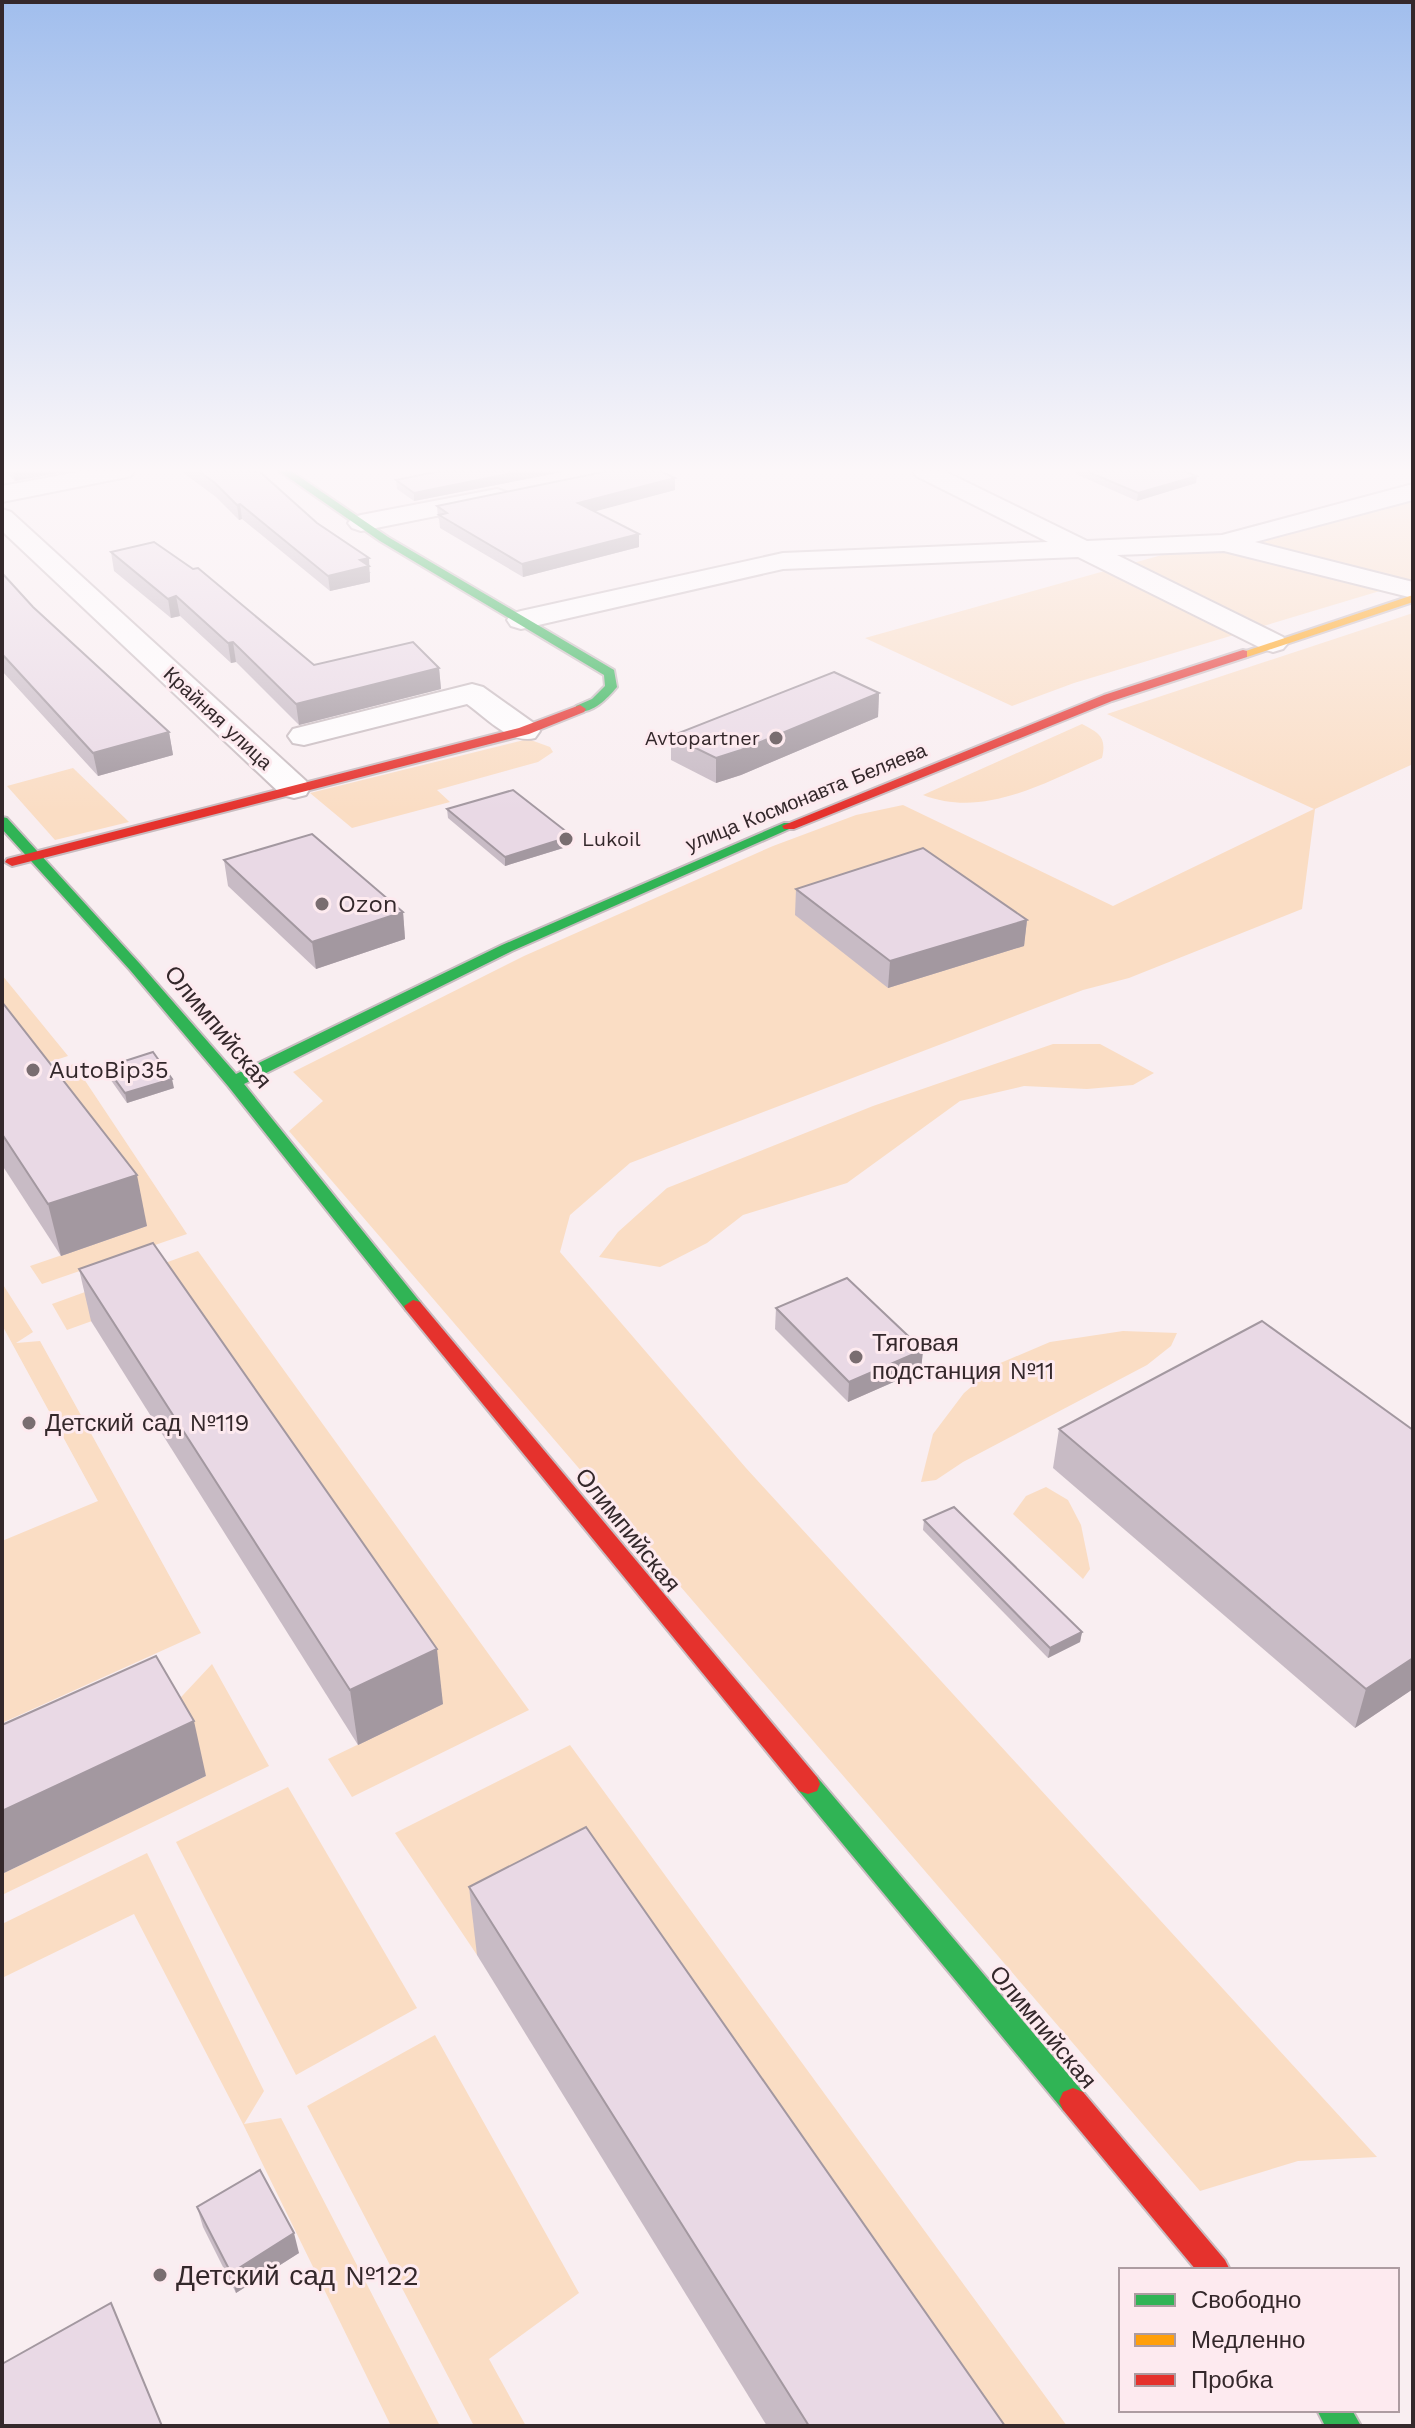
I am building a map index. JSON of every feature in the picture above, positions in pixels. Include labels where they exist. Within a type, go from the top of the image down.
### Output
[{"type":"street","name":"Крайняя улица","points":[[75,584],[294,788]]},
{"type":"street","points":[[2,865],[524,731],[596,702],[611,687],[610,673],[462,584]]},
{"type":"street","points":[[521,620],[680,584]]},
{"type":"street","points":[[1152,584],[1273,643]]},
{"type":"street","points":[[1390,584],[1413,590]]},
{"type":"street","name":"улица Космонавта Беляева","points":[[234,1082],[507,948],[749,842],[1108,698],[1413,598]]},
{"type":"street","points":[[304,736],[472,693],[524,731]]},
{"type":"street","name":"Олимпийская","points":[[2,821],[234,1082],[340,1218],[698,1653],[1213,2268]]},
{"type":"shaded area","points":[[1057,584],[1402,584],[1074,683],[1012,706],[865,638]]},
{"type":"shaded area","points":[[1413,613],[1413,764],[1315,809],[1302,909],[1129,978],[1083,990],[630,1163],[570,1215],[560,1252],[746,1468],[1377,2157],[1298,2161],[1200,2191],[289,1131],[323,1101],[293,1072],[524,956],[773,846],[856,815],[903,805],[1113,906],[1314,809],[1107,714]]},
{"type":"shaded area","points":[[1082,724],[1100,736],[1102,758],[1037,787],[992,800],[969,803],[923,795]]},
{"type":"shaded area","points":[[528,739],[550,747],[553,752],[538,762],[437,790],[450,802],[352,828],[310,793]]},
{"type":"shaded area","points":[[73,768],[129,822],[55,840],[7,786]]},
{"type":"shaded area","points":[[2,975],[68,1056],[37,1066],[2,1026]]},
{"type":"shaded area","points":[[1053,1044],[1100,1044],[1154,1073],[1133,1085],[1087,1089],[1024,1086],[960,1101],[847,1183],[743,1215],[707,1243],[660,1267],[599,1257],[618,1232],[667,1188],[873,1106]]},
{"type":"shaded area","points":[[74,1064],[187,1234],[42,1284],[30,1266],[147,1226],[41,1074]]},
{"type":"shaded area","points":[[198,1251],[529,1710],[352,1797],[328,1759],[442,1704],[164,1295],[67,1330],[52,1304]]},
{"type":"shaded area","points":[[2,1283],[33,1332],[16,1343],[40,1341],[201,1633],[2,1723],[2,1541],[98,1501],[2,1325]]},
{"type":"shaded area","points":[[1123,1331],[1177,1333],[1171,1346],[1147,1365],[963,1462],[936,1480],[921,1482],[933,1434],[964,1393],[998,1364],[1050,1342]]},
{"type":"shaded area","points":[[1046,1487],[1068,1500],[1081,1525],[1090,1569],[1083,1579],[1013,1514],[1026,1496]]},
{"type":"shaded area","points":[[212,1664],[269,1766],[2,1895],[2,1874],[206,1776],[169,1710]]},
{"type":"shaded area","points":[[570,1745],[1067,2426],[952,2426],[590,1895],[477,1955],[395,1833]]},
{"type":"shaded area","points":[[288,1787],[417,2008],[296,2075],[176,1842]]},
{"type":"shaded area","points":[[147,1853],[264,2091],[244,2124],[281,2118],[440,2426],[391,2426],[243,2124],[134,1914],[2,1978],[2,1924]]},
{"type":"shaded area","points":[[435,2035],[579,2293],[489,2359],[526,2426],[474,2426],[307,2106]]},
{"type":"building","points":[[2,584],[12,584],[169,732],[93,753],[2,654]]},
{"type":"building","points":[[150,584],[218,584],[314,665],[413,642],[439,668],[296,704],[233,642],[228,643],[176,596],[168,599]]},
{"type":"building","points":[[834,672],[879,693],[716,758],[671,736]]},
{"type":"building","points":[[513,790],[572,836],[505,857],[447,809]]},
{"type":"building","points":[[312,834],[403,912],[312,942],[224,860]]},
{"type":"building","points":[[923,848],[1027,920],[890,961],[796,889]]},
{"type":"building","points":[[2,1002],[137,1175],[48,1204],[2,1134]]},
{"type":"building","points":[[153,1052],[172,1079],[125,1093],[106,1067]]},
{"type":"building","points":[[153,1243],[437,1649],[350,1690],[79,1269]]},
{"type":"building","name":"Тяговая подстанция №11","points":[[847,1278],[923,1350],[849,1382],[776,1308]]},
{"type":"building","points":[[1262,1321],[1413,1430],[1413,1658],[1366,1689],[1059,1429]]},
{"type":"building","points":[[954,1507],[1082,1632],[1050,1648],[924,1520]]},
{"type":"building","points":[[156,1656],[194,1721],[2,1811],[2,1725]]},
{"type":"building","points":[[586,1827],[1005,2426],[809,2426],[469,1887]]},
{"type":"building","points":[[260,2170],[294,2233],[231,2273],[197,2207]]},
{"type":"building","points":[[111,2303],[162,2426],[2,2426],[2,2364]]},
{"type":"traffic: fast","points":[[460,584],[610,673],[611,687],[596,702],[580,709]]},
{"type":"traffic: fast","points":[[2,821],[135,967],[234,1082],[413,1306]]},
{"type":"traffic: fast","points":[[234,1082],[507,948],[789,826]]},
{"type":"traffic: fast","points":[[808,1784],[1073,2101]]},
{"type":"traffic: fast","points":[[1334,2412],[1345,2426]]},
{"type":"traffic: slow","points":[[1243,654],[1413,598]]},
{"type":"traffic: jam","points":[[789,826],[1108,698],[1243,654]]},
{"type":"traffic: jam","points":[[12,862],[524,731],[580,709]]},
{"type":"traffic: jam","points":[[413,1306],[808,1784]]},
{"type":"traffic: jam","points":[[1073,2101],[1213,2268]]},
{"type":"place","name":"Avtopartner","points":[[776,738]]},
{"type":"place","name":"Lukoil","points":[[566,839]]},
{"type":"place","name":"Ozon","points":[[322,904]]},
{"type":"place","name":"AutoBip35","points":[[33,1070]]},
{"type":"place","name":"Тяговая подстанция №11","points":[[856,1357]]},
{"type":"place","name":"Детский сад №119","points":[[29,1423]]},
{"type":"place","name":"Детский сад №122","points":[[160,2275]]}]
